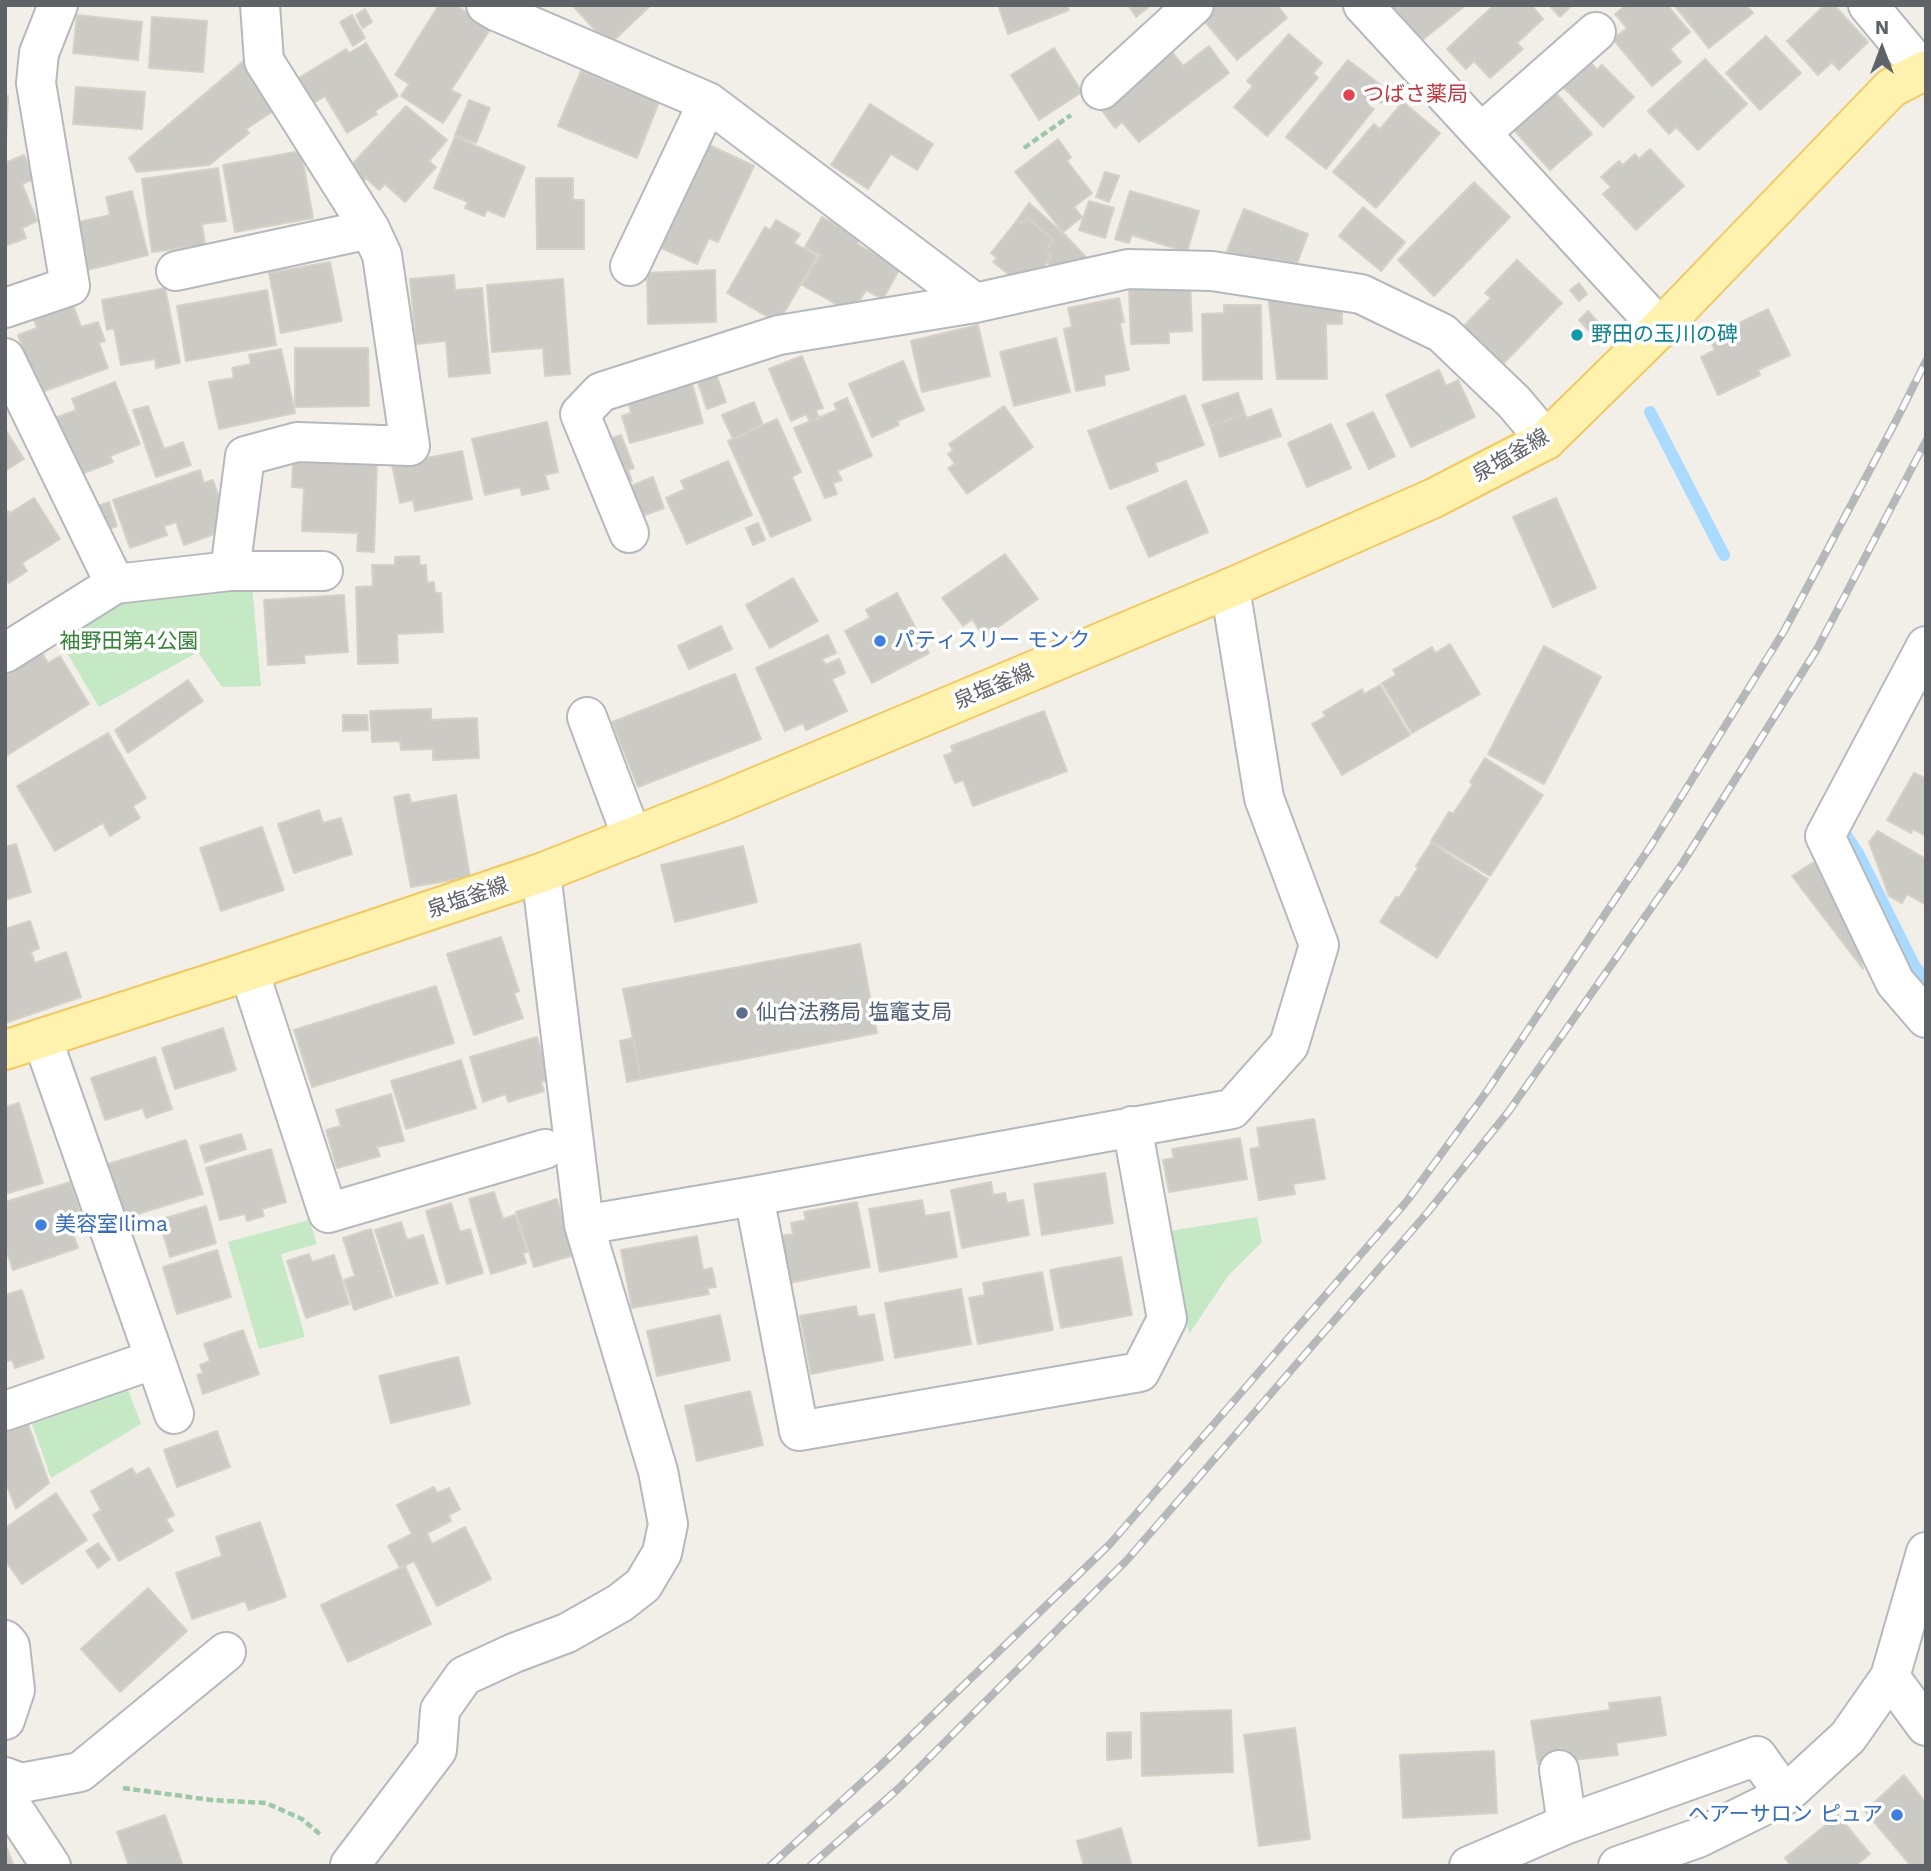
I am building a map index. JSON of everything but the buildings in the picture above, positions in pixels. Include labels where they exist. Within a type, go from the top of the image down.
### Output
[{"type":"main road","name":"泉塩釜線","points":[[5,1050],[541,873],[731,797],[1230,588],[1434,498],[1546,440],[1660,328],[1891,88],[1924,70]]},
{"type":"street","points":[[5,309],[70,286],[36,83],[39,54],[58,5]]},
{"type":"street","points":[[230,571],[245,456],[296,442],[410,446],[382,255],[370,229],[264,61],[260,5]]},
{"type":"street","points":[[486,5],[708,102],[975,303]]},
{"type":"street","points":[[1101,90],[1194,5]]},
{"type":"street","points":[[1363,5],[1660,328]]},
{"type":"street","points":[[1868,5],[1924,70]]},
{"type":"street","points":[[1481,133],[1596,32]]},
{"type":"street","points":[[631,266],[708,102]]},
{"type":"street","points":[[176,271],[370,229]]},
{"type":"street","points":[[629,533],[580,414],[601,392],[779,335],[975,303],[1128,269],[1212,271],[1361,294],[1442,333],[1514,402],[1546,440]]},
{"type":"street","points":[[5,358],[115,584]]},
{"type":"street","points":[[5,653],[115,584],[230,571],[323,571]]},
{"type":"street","points":[[584,1224],[754,1196],[1232,1109],[1289,1045],[1319,945],[1264,798],[1230,588]]},
{"type":"street","points":[[1926,646],[1825,836],[1895,982],[1926,1018]]},
{"type":"street","points":[[587,717],[632,837]]},
{"type":"street","points":[[350,1865],[437,1750],[440,1710],[464,1676],[567,1633],[620,1603],[643,1585],[662,1553],[668,1524],[658,1471],[584,1224],[541,873]]},
{"type":"street","points":[[249,971],[328,1213],[545,1149]]},
{"type":"street","points":[[42,1038],[174,1413]]},
{"type":"street","points":[[754,1196],[799,1431],[1140,1372],[1167,1319],[1132,1126]]},
{"type":"street","points":[[5,1411],[155,1359]]},
{"type":"street","points":[[1618,1866],[1698,1838],[1785,1795],[1848,1737],[1890,1677],[1926,1552]]},
{"type":"street","points":[[5,1640],[10,1646],[15,1690],[5,1720]]},
{"type":"street","points":[[5,1777],[21,1783],[80,1772],[226,1652]]},
{"type":"street","points":[[1890,1677],[1926,1726]]},
{"type":"street","points":[[1469,1866],[1567,1824],[1757,1756],[1785,1795]]},
{"type":"street","points":[[1559,1770],[1567,1824]]},
{"type":"street","points":[[5,1796],[51,1866]]},
{"type":"path","points":[[1024,148],[1061,123]]},
{"type":"path","points":[[80,1772],[123,1787],[211,1800],[266,1802],[302,1819],[339,1851],[350,1865]]},
{"type":"green space","name":"袖野田第4公園","points":[[252,586],[261,686],[222,687],[198,652],[99,707],[57,636],[121,597]]},
{"type":"green space","points":[[1257,1217],[1262,1242],[1228,1276],[1189,1334],[1170,1231]]},
{"type":"green space","points":[[309,1220],[317,1244],[281,1254],[305,1337],[259,1349],[228,1242]]},
{"type":"green space","points":[[128,1390],[141,1424],[51,1478],[32,1424]]},
{"type":"waterway","points":[[1650,412],[1724,555]]},
{"type":"waterway","points":[[1844,832],[1858,853],[1915,967],[1926,980]]},
{"type":"railway","points":[[770,1866],[880,1766],[1110,1544],[1407,1201],[1487,1091],[1652,844],[1784,631],[1926,361]]},
{"type":"railway","points":[[810,1866],[898,1789],[1127,1560],[1428,1212],[1509,1111],[1682,864],[1817,649],[1926,441]]},
{"type":"place","name":"つばさ薬局","points":[[1349,95]]},
{"type":"place","name":"野田の玉川の碑","points":[[1577,335]]},
{"type":"place","name":"パティスリー モンク","points":[[880,641]]},
{"type":"place","name":"仙台法務局 塩竈支局","points":[[742,1013]]},
{"type":"place","name":"美容室Ilima","points":[[41,1225]]},
{"type":"place","name":"ヘアーサロン ピュア","points":[[1897,1815]]}]
